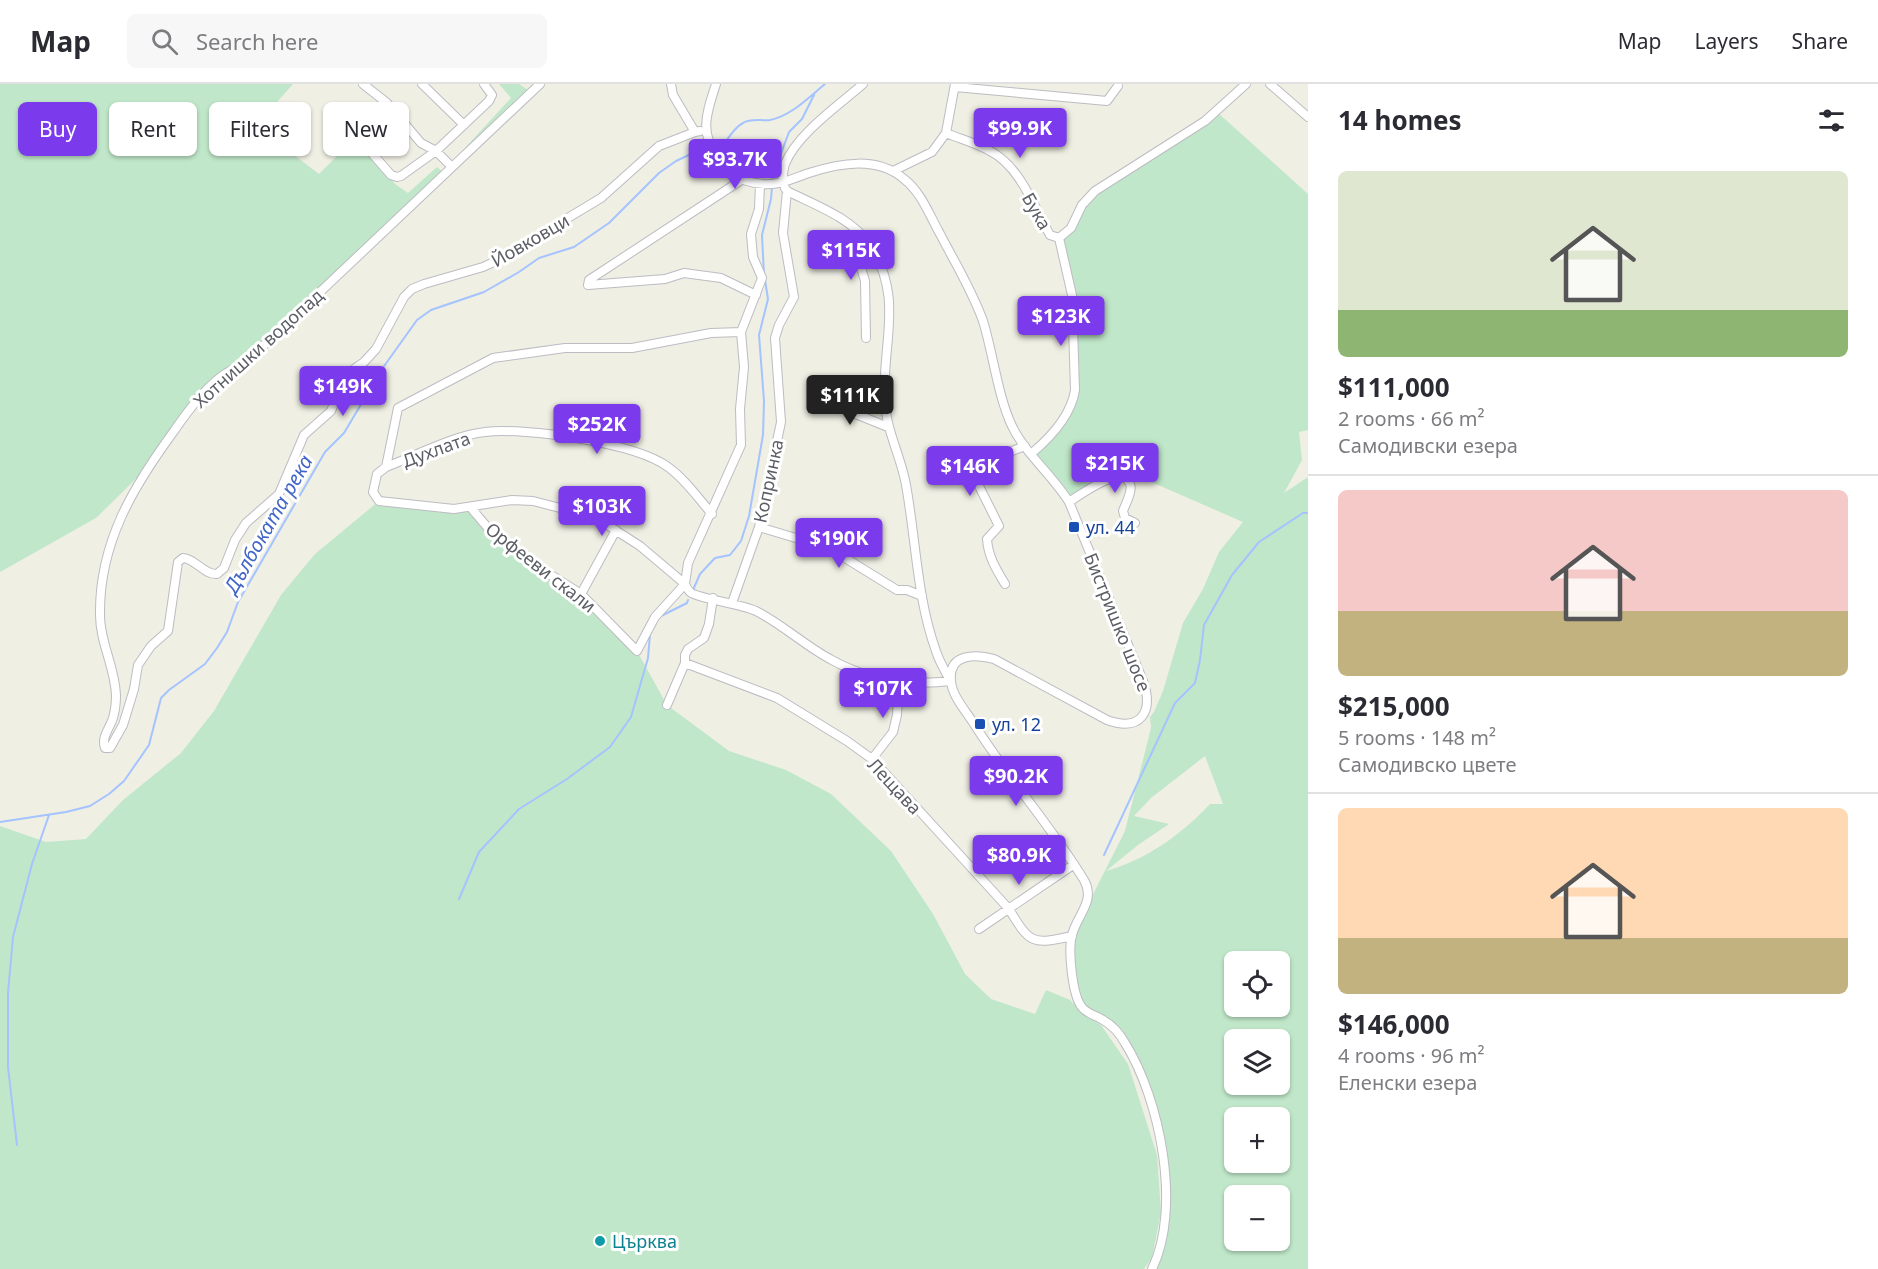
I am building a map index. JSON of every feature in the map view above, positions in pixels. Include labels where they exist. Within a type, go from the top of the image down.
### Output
[{"type":"street","points":[[363,84],[387,103],[421,143],[436,151],[452,167]]},
{"type":"street","points":[[422,84],[464,125]]},
{"type":"street","points":[[374,156],[391,175],[397,177],[436,151],[491,98],[484,84]]},
{"type":"street","name":"Хотнишки водопад","points":[[105,748],[104,737],[114,717],[116,696],[114,681],[101,639],[100,591],[106,559],[118,522],[144,471],[189,410],[221,377],[246,362],[540,84]]},
{"type":"street","points":[[671,84],[673,95],[695,132],[705,130]]},
{"type":"street","name":"Бистришко шосе","points":[[718,84],[707,113],[705,130],[710,146],[724,168],[734,176],[760,184],[784,187],[842,164],[861,163],[878,165],[893,171],[904,178],[920,197],[971,293],[984,324],[1008,415],[1017,435],[1057,482],[1069,502],[1148,698],[1144,713],[1135,722],[1119,724],[1107,720],[994,659],[983,656],[966,656],[960,660],[952,672],[951,681]]},
{"type":"street","name":"Копринка","points":[[732,603],[759,527],[781,422],[775,338],[779,325],[794,297],[783,233],[784,166],[796,146],[808,133],[863,84]]},
{"type":"street","points":[[1059,238],[1071,228],[1082,204],[1095,191],[1205,121],[1246,84]]},
{"type":"street","points":[[1270,84],[1308,117]]},
{"type":"street","points":[[893,171],[932,152],[946,133],[955,86],[1107,101],[1118,86]]},
{"type":"street","name":"Йовковци","points":[[105,748],[110,747],[123,725],[135,689],[138,665],[151,646],[168,631],[178,562],[183,558],[189,558],[212,575],[218,574],[224,568],[235,540],[246,523],[279,494],[304,435],[332,411],[337,387],[347,374],[364,362],[376,349],[404,297],[412,289],[424,284],[498,261],[601,198],[659,146],[695,132]]},
{"type":"street","name":"Бука","points":[[946,133],[991,151],[1003,160],[1016,174],[1050,235],[1059,238],[1072,303],[1075,363],[1073,404],[1047,440],[1028,450]]},
{"type":"street","points":[[743,179],[589,280],[588,285],[665,279],[684,273],[721,278],[756,295]]},
{"type":"street","points":[[685,584],[688,562],[712,514],[741,445],[740,409],[744,368],[741,332],[762,278],[753,257],[751,234],[759,209],[760,184]]},
{"type":"street","points":[[784,187],[854,228],[864,237],[876,257],[889,296],[890,320],[884,399],[888,427],[906,485],[925,616],[936,653],[956,695],[984,739],[1074,865],[1088,890],[1088,901],[1071,936],[1074,988],[1080,1006],[1089,1014],[1113,1026],[1125,1043],[1150,1096],[1166,1167],[1163,1244],[1152,1269]]},
{"type":"street","points":[[864,237],[857,247],[857,254],[865,281],[866,338]]},
{"type":"street","points":[[741,332],[711,333],[632,348],[565,348],[493,358],[398,408],[386,467],[377,474],[373,492],[378,501],[454,509],[512,500],[533,501],[595,517],[640,546],[696,596],[713,598],[755,610],[830,659],[868,675],[899,682],[924,684],[951,681]]},
{"type":"street","points":[[820,400],[888,427]]},
{"type":"street","name":"Духлата","points":[[386,467],[467,436],[484,432],[510,431],[595,441],[635,452],[666,465],[681,477],[712,514]]},
{"type":"street","points":[[1005,584],[990,558],[988,549],[987,539],[999,526],[972,468],[975,465],[1028,450]]},
{"type":"street","points":[[1069,502],[1109,478],[1119,476],[1126,478],[1131,488],[1123,511],[1125,518],[1136,523]]},
{"type":"street","name":"Орфееви скали","points":[[471,508],[488,528],[535,565],[581,594],[637,651],[655,617],[685,584]]},
{"type":"street","points":[[759,527],[829,548],[897,590],[907,590],[922,596]]},
{"type":"street","points":[[581,594],[616,530]]},
{"type":"street","points":[[667,705],[685,663],[688,649],[704,638],[709,624],[713,598]]},
{"type":"street","name":"Лещава","points":[[685,663],[777,698],[847,741],[872,759],[1009,909],[1021,929],[1031,938],[1043,942],[1071,936]]},
{"type":"street","points":[[872,759],[893,732],[897,715],[899,682]]},
{"type":"street","points":[[979,929],[1074,865]]},
{"type":"green space","points":[[0,84],[293,84],[277,102],[209,102],[209,156],[295,156],[319,174],[337,156],[372,156],[395,184],[408,193],[437,167],[443,172],[511,98],[499,84],[519,84],[531,92],[246,362],[221,377],[144,471],[96,518],[0,572]]},
{"type":"green space","points":[[1217,112],[1308,194],[1308,430],[1299,432],[1302,460],[1284,493],[1308,477],[1308,1269],[1152,1269],[1167,1193],[1150,1096],[1113,1026],[1089,1014],[1074,989],[1072,936],[1125,831],[1151,728],[1150,717],[1163,691],[1183,623],[1203,589],[1219,552],[1243,522],[1133,474],[1109,479],[1069,502],[1032,453],[1073,404],[1073,312],[1059,238],[1071,228],[1082,205]],"holes":[[[1205,756],[1223,804],[1210,804],[1188,826],[1162,845],[1135,860],[1106,871],[1169,824],[1134,816],[1151,798]]]},
{"type":"green space","points":[[379,501],[471,508],[488,528],[581,594],[637,651],[667,705],[729,751],[786,770],[831,794],[891,851],[933,914],[965,974],[991,999],[1035,1014],[1046,990],[1070,1000],[1085,1016],[1101,1025],[1128,1064],[1157,1155],[1161,1212],[1152,1258],[1144,1269],[0,1269],[0,826],[46,842],[86,839],[123,800],[181,753],[214,711],[281,595],[315,554]]},
{"type":"waterway","name":"Дълбоката река","points":[[716,151],[719,151],[739,125],[746,121],[770,120],[785,115],[825,84]]},
{"type":"waterway","points":[[764,275],[762,235],[771,199],[773,175],[789,132],[802,119],[814,95]]},
{"type":"waterway","name":"Дълбоката река","points":[[0,822],[90,806],[124,781],[149,745],[161,698],[205,664],[217,648],[227,632],[238,602],[325,452],[344,433],[382,369],[417,320],[431,310],[484,292],[539,258],[574,247],[609,223],[659,173],[676,161],[691,154],[710,152]]},
{"type":"waterway","points":[[693,590],[700,574],[715,558],[730,555],[741,541],[749,516],[763,435],[764,401],[759,335],[768,299],[765,280]]},
{"type":"waterway","points":[[1104,855],[1175,703],[1195,683],[1204,625],[1232,575],[1259,542],[1303,513],[1308,513]]},
{"type":"waterway","points":[[661,616],[687,603],[688,600]]},
{"type":"waterway","points":[[459,899],[479,852],[519,809],[567,779],[610,747],[631,717],[648,658],[650,634]]},
{"type":"waterway","points":[[17,1145],[8,1067],[8,993],[13,937],[32,864],[49,815]]},
{"type":"place","name":"ул. 44","points":[[1074,527]]},
{"type":"place","name":"ул. 12","points":[[980,724]]},
{"type":"place","name":"Църква","points":[[600,1241]]}]
